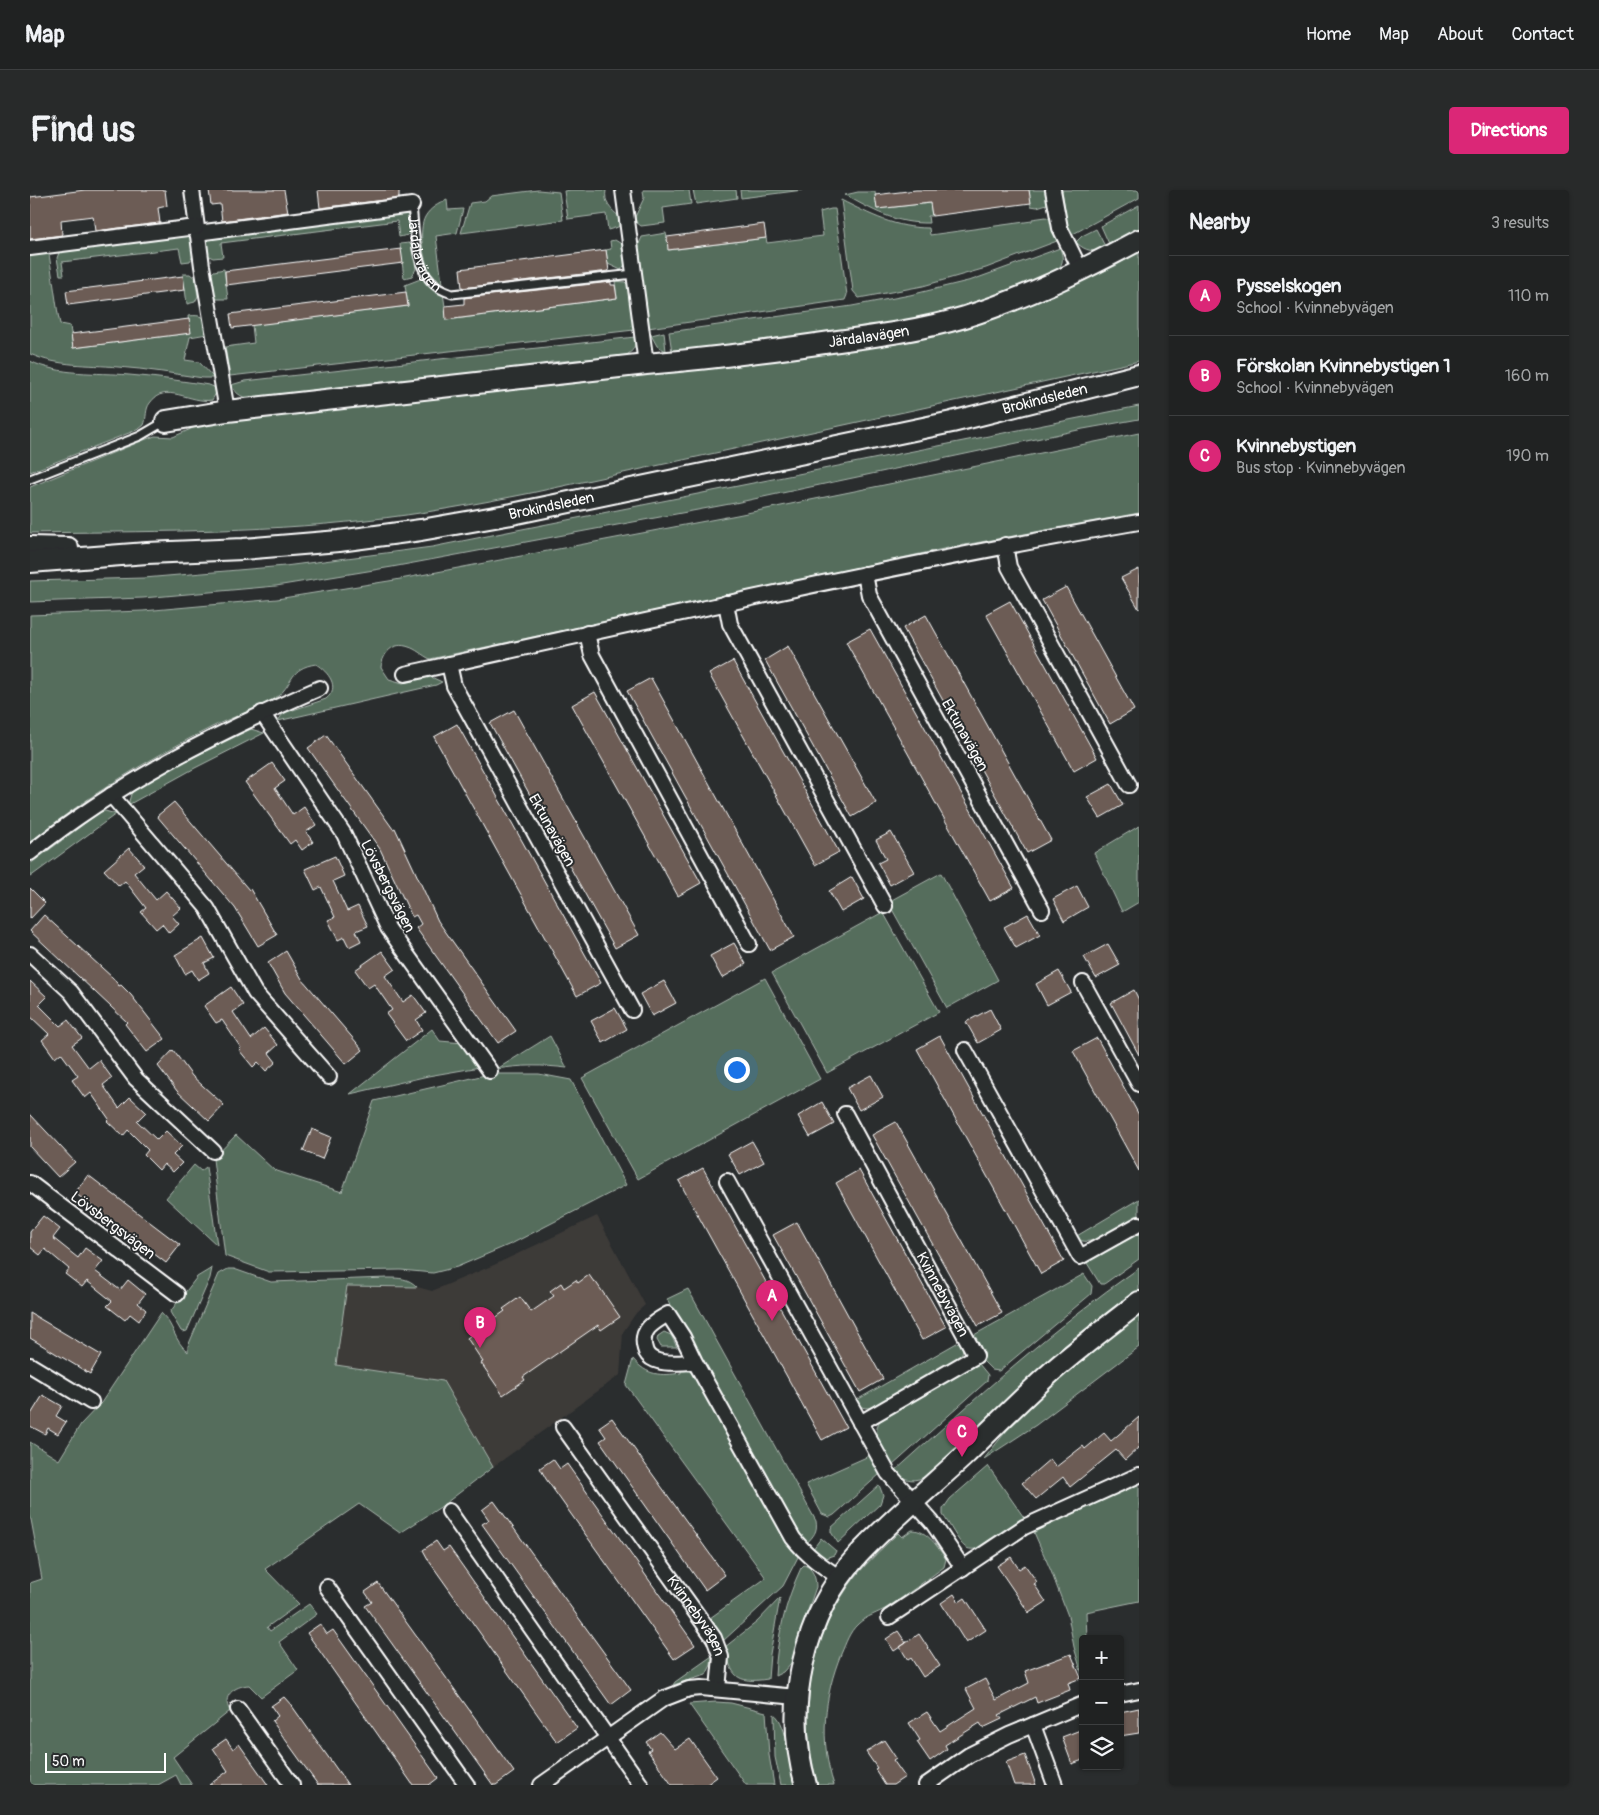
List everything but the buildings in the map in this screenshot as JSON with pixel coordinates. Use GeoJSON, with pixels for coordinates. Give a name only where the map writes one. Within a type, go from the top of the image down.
{"type":"FeatureCollection","features":[{"type":"Feature","properties":{"kind":"street"},"geometry":{"type":"LineString","coordinates":[[192,190],[206,291],[228,411]]}},
{"type":"Feature","properties":{"kind":"street"},"geometry":{"type":"LineString","coordinates":[[623,190],[646,364]]}},
{"type":"Feature","properties":{"kind":"street"},"geometry":{"type":"LineString","coordinates":[[1053,190],[1060,228],[1081,271]]}},
{"type":"Feature","properties":{"kind":"street","name":"Järdalavägen"},"geometry":{"type":"LineString","coordinates":[[30,248],[412,205]]}},
{"type":"Feature","properties":{"kind":"street","name":"Järdalavägen"},"geometry":{"type":"LineString","coordinates":[[166,420],[228,411],[717,357],[898,333],[972,314],[1008,302],[1081,271],[1139,240]]}},
{"type":"Feature","properties":{"kind":"street","name":"Brokindsleden"},"geometry":{"type":"LineString","coordinates":[[952,422],[1139,376]]}},
{"type":"Feature","properties":{"kind":"street","name":"Brokindsleden"},"geometry":{"type":"LineString","coordinates":[[30,562],[253,548],[421,530],[522,512],[952,422],[1139,389]]}},
{"type":"Feature","properties":{"kind":"street"},"geometry":{"type":"LineString","coordinates":[[405,674],[726,603],[1005,545],[1139,522]]}},
{"type":"Feature","properties":{"kind":"street"},"geometry":{"type":"LineString","coordinates":[[1005,545],[1009,567],[1129,785]]}},
{"type":"Feature","properties":{"kind":"street","name":"Brokindsleden"},"geometry":{"type":"LineString","coordinates":[[30,547],[147,554]]}},
{"type":"Feature","properties":{"kind":"street","name":"Ektunavägen"},"geometry":{"type":"LineString","coordinates":[[865,574],[869,595],[1042,910]]}},
{"type":"Feature","properties":{"kind":"street"},"geometry":{"type":"LineString","coordinates":[[726,603],[730,624],[885,906]]}},
{"type":"Feature","properties":{"kind":"street"},"geometry":{"type":"LineString","coordinates":[[587,633],[592,655],[749,944]]}},
{"type":"Feature","properties":{"kind":"street","name":"Ektunavägen"},"geometry":{"type":"LineString","coordinates":[[449,664],[454,686],[632,1010]]}},
{"type":"Feature","properties":{"kind":"street"},"geometry":{"type":"LineString","coordinates":[[30,853],[78,817],[146,772],[262,713],[320,688]]}},
{"type":"Feature","properties":{"kind":"street","name":"Lövsbergsvägen"},"geometry":{"type":"LineString","coordinates":[[262,713],[344,834],[388,928],[490,1071]]}},
{"type":"Feature","properties":{"kind":"street"},"geometry":{"type":"LineString","coordinates":[[111,795],[207,908],[255,993],[329,1077]]}},
{"type":"Feature","properties":{"kind":"street"},"geometry":{"type":"LineString","coordinates":[[30,954],[72,992],[136,1078],[213,1151]]}},
{"type":"Feature","properties":{"kind":"street"},"geometry":{"type":"LineString","coordinates":[[1083,983],[1139,1084]]}},
{"type":"Feature","properties":{"kind":"street"},"geometry":{"type":"LineString","coordinates":[[965,1050],[1080,1257],[1139,1224]]}},
{"type":"Feature","properties":{"kind":"street","name":"Kvinnebyvägen"},"geometry":{"type":"LineString","coordinates":[[845,1114],[976,1356],[860,1423]]}},
{"type":"Feature","properties":{"kind":"street"},"geometry":{"type":"LineString","coordinates":[[727,1180],[888,1473],[932,1522],[962,1568]]}},
{"type":"Feature","properties":{"kind":"street","name":"Lövsbergsvägen"},"geometry":{"type":"LineString","coordinates":[[30,1183],[177,1294]]}},
{"type":"Feature","properties":{"kind":"street"},"geometry":{"type":"LineString","coordinates":[[806,1785],[798,1752],[796,1724],[797,1697],[801,1671],[822,1608],[840,1578],[858,1556],[1056,1368],[1139,1302]]}},
{"type":"Feature","properties":{"kind":"street"},"geometry":{"type":"LineString","coordinates":[[695,1362],[793,1538],[817,1564],[840,1578]]}},
{"type":"Feature","properties":{"kind":"street"},"geometry":{"type":"LineString","coordinates":[[30,1366],[91,1402]]}},
{"type":"Feature","properties":{"kind":"street","name":"Kvinnebyvägen"},"geometry":{"type":"LineString","coordinates":[[563,1427],[714,1638],[721,1657],[718,1689]]}},
{"type":"Feature","properties":{"kind":"street"},"geometry":{"type":"LineString","coordinates":[[888,1617],[1024,1527],[1139,1475]]}},
{"type":"Feature","properties":{"kind":"street"},"geometry":{"type":"LineString","coordinates":[[449,1511],[641,1785]]}},
{"type":"Feature","properties":{"kind":"street"},"geometry":{"type":"LineString","coordinates":[[327,1588],[467,1785]]}},
{"type":"Feature","properties":{"kind":"street"},"geometry":{"type":"LineString","coordinates":[[541,1785],[663,1698],[676,1693],[695,1688],[797,1697]]}},
{"type":"Feature","properties":{"kind":"street"},"geometry":{"type":"LineString","coordinates":[[1124,1693],[1139,1690]]}},
{"type":"Feature","properties":{"kind":"street"},"geometry":{"type":"LineString","coordinates":[[926,1785],[969,1756],[1009,1735],[1079,1706]]}},
{"type":"Feature","properties":{"kind":"street"},"geometry":{"type":"LineString","coordinates":[[238,1709],[292,1785]]}},
{"type":"Feature","properties":{"kind":"street"},"geometry":{"type":"LineString","coordinates":[[1032,1725],[1055,1785]]}},
{"type":"Feature","properties":{"kind":"lane","name":"Järdalavägen"},"geometry":{"type":"LineString","coordinates":[[412,205],[423,272],[437,287],[452,294],[634,274]]}},
{"type":"Feature","properties":{"kind":"lane"},"geometry":{"type":"LineString","coordinates":[[30,479],[140,436],[166,420]]}},
{"type":"Feature","properties":{"kind":"shaded area"},"geometry":{"type":"Polygon","coordinates":[[[597,1216],[645,1305],[636,1313],[623,1332],[620,1375],[493,1467],[443,1381],[336,1365],[346,1286],[417,1287],[432,1291],[494,1265],[597,1216]]]}},
{"type":"Feature","properties":{"kind":"green space"},"geometry":{"type":"Polygon","coordinates":[[[538,190],[559,192],[563,220],[461,233],[470,203],[485,201],[491,196],[538,190]]]}},
{"type":"Feature","properties":{"kind":"green space"},"geometry":{"type":"Polygon","coordinates":[[[606,190],[607,202],[620,217],[621,223],[618,227],[608,230],[606,214],[568,219],[564,191],[606,190]]]}},
{"type":"Feature","properties":{"kind":"green space"},"geometry":{"type":"Polygon","coordinates":[[[643,190],[689,190],[691,204],[663,208],[665,223],[641,226],[636,222],[635,217],[644,198],[643,190]]]}},
{"type":"Feature","properties":{"kind":"green space"},"geometry":{"type":"Polygon","coordinates":[[[693,190],[736,190],[737,198],[696,204],[693,190]]]}},
{"type":"Feature","properties":{"kind":"green space"},"geometry":{"type":"Polygon","coordinates":[[[740,190],[803,190],[741,198],[740,190]]]}},
{"type":"Feature","properties":{"kind":"green space"},"geometry":{"type":"Polygon","coordinates":[[[1029,190],[1047,190],[1047,204],[1037,207],[1031,206],[1029,190]]]}},
{"type":"Feature","properties":{"kind":"green space"},"geometry":{"type":"Polygon","coordinates":[[[1062,190],[1139,190],[1139,198],[1073,234],[1067,225],[1062,190]]]}},
{"type":"Feature","properties":{"kind":"green space"},"geometry":{"type":"Polygon","coordinates":[[[858,192],[875,192],[877,209],[930,203],[932,216],[928,216],[929,223],[895,219],[845,195],[858,192]]]}},
{"type":"Feature","properties":{"kind":"green space"},"geometry":{"type":"Polygon","coordinates":[[[447,200],[448,210],[463,209],[457,233],[436,236],[442,283],[431,273],[427,266],[422,245],[422,229],[425,217],[429,211],[447,200]]]}},
{"type":"Feature","properties":{"kind":"green space"},"geometry":{"type":"Polygon","coordinates":[[[841,200],[894,223],[929,228],[930,235],[1032,221],[1032,219],[1046,217],[1051,219],[1057,241],[986,268],[923,286],[859,298],[853,291],[841,200]]]}},
{"type":"Feature","properties":{"kind":"green space"},"geometry":{"type":"Polygon","coordinates":[[[1139,205],[1139,230],[1110,246],[1101,226],[1139,205]]]}},
{"type":"Feature","properties":{"kind":"green space"},"geometry":{"type":"Polygon","coordinates":[[[835,209],[847,295],[845,300],[648,328],[638,246],[642,237],[666,233],[669,250],[766,238],[767,243],[823,236],[820,212],[835,209]]]}},
{"type":"Feature","properties":{"kind":"green space"},"geometry":{"type":"Polygon","coordinates":[[[405,212],[410,218],[411,231],[408,235],[399,237],[397,221],[221,243],[223,257],[213,258],[207,255],[205,242],[207,238],[405,212]]]}},
{"type":"Feature","properties":{"kind":"green space"},"geometry":{"type":"Polygon","coordinates":[[[1096,229],[1106,248],[1090,250],[1083,248],[1076,242],[1082,236],[1096,229]]]}},
{"type":"Feature","properties":{"kind":"green space"},"geometry":{"type":"Polygon","coordinates":[[[186,235],[192,240],[193,245],[194,254],[190,261],[182,262],[179,248],[62,262],[64,275],[60,275],[57,258],[60,250],[186,235]]]}},
{"type":"Feature","properties":{"kind":"green space"},"geometry":{"type":"Polygon","coordinates":[[[615,240],[623,245],[626,263],[621,270],[608,264],[606,250],[611,249],[610,241],[615,240]]]}},
{"type":"Feature","properties":{"kind":"green space"},"geometry":{"type":"Polygon","coordinates":[[[409,243],[413,247],[416,269],[412,276],[404,278],[400,244],[409,243]]]}},
{"type":"Feature","properties":{"kind":"green space"},"geometry":{"type":"Polygon","coordinates":[[[1060,248],[1062,259],[1058,270],[989,298],[936,315],[826,335],[672,352],[669,332],[852,306],[910,295],[972,280],[1060,248]]]}},
{"type":"Feature","properties":{"kind":"green space"},"geometry":{"type":"Polygon","coordinates":[[[30,251],[47,251],[49,254],[60,324],[70,326],[73,348],[190,333],[188,316],[198,316],[204,321],[207,334],[190,337],[185,360],[199,362],[214,378],[129,368],[63,363],[30,354],[30,251]]]}},
{"type":"Feature","properties":{"kind":"green space"},"geometry":{"type":"Polygon","coordinates":[[[1139,252],[1139,361],[531,493],[428,512],[366,520],[282,527],[198,531],[30,533],[30,487],[144,440],[155,436],[173,437],[204,423],[464,393],[719,367],[899,343],[953,330],[1017,310],[1115,266],[1139,252]]]}},
{"type":"Feature","properties":{"kind":"green space"},"geometry":{"type":"Polygon","coordinates":[[[224,269],[228,299],[217,299],[211,287],[211,274],[214,271],[224,269]]]}},
{"type":"Feature","properties":{"kind":"green space"},"geometry":{"type":"Polygon","coordinates":[[[183,274],[190,274],[195,278],[198,296],[195,302],[187,304],[183,274]]]}},
{"type":"Feature","properties":{"kind":"green space"},"geometry":{"type":"Polygon","coordinates":[[[423,278],[433,289],[443,293],[447,320],[617,298],[615,281],[625,282],[628,285],[634,330],[230,376],[225,347],[254,343],[252,325],[408,306],[405,285],[423,278]]]}},
{"type":"Feature","properties":{"kind":"green space"},"geometry":{"type":"Polygon","coordinates":[[[664,332],[666,351],[657,346],[651,335],[664,332]]]}},
{"type":"Feature","properties":{"kind":"green space"},"geometry":{"type":"Polygon","coordinates":[[[635,337],[634,348],[625,356],[551,362],[537,366],[255,398],[241,396],[231,385],[245,381],[635,337]]]}},
{"type":"Feature","properties":{"kind":"green space"},"geometry":{"type":"Polygon","coordinates":[[[30,361],[42,366],[66,371],[139,376],[209,385],[214,387],[216,393],[212,400],[196,399],[171,393],[163,394],[156,397],[148,405],[144,425],[139,429],[30,472],[30,361]]]}},
{"type":"Feature","properties":{"kind":"green space"},"geometry":{"type":"Polygon","coordinates":[[[1139,406],[1139,419],[1083,429],[735,503],[392,567],[276,586],[143,598],[30,602],[30,581],[144,578],[285,566],[432,547],[1139,406]]]}},
{"type":"Feature","properties":{"kind":"green space"},"geometry":{"type":"Polygon","coordinates":[[[1139,433],[1139,513],[948,548],[430,659],[412,648],[398,646],[390,649],[382,662],[381,667],[389,679],[403,683],[429,676],[442,682],[436,685],[278,721],[287,712],[326,699],[330,694],[333,685],[325,671],[316,664],[307,666],[296,672],[278,696],[164,752],[95,794],[30,842],[30,615],[143,611],[277,599],[395,580],[737,515],[1139,433]]]}},
{"type":"Feature","properties":{"kind":"green space"},"geometry":{"type":"Polygon","coordinates":[[[251,729],[264,733],[128,805],[131,794],[138,787],[185,761],[251,729]]]}},
{"type":"Feature","properties":{"kind":"green space"},"geometry":{"type":"Polygon","coordinates":[[[105,811],[116,814],[30,877],[30,864],[100,812],[105,811]]]}},
{"type":"Feature","properties":{"kind":"green space"},"geometry":{"type":"Polygon","coordinates":[[[1139,826],[1139,902],[1122,912],[1094,853],[1139,826]]]}},
{"type":"Feature","properties":{"kind":"green space"},"geometry":{"type":"Polygon","coordinates":[[[941,873],[998,980],[947,1008],[888,902],[941,873]]]}},
{"type":"Feature","properties":{"kind":"green space"},"geometry":{"type":"Polygon","coordinates":[[[883,912],[939,1012],[827,1073],[772,973],[883,912]]]}},
{"type":"Feature","properties":{"kind":"green space"},"geometry":{"type":"Polygon","coordinates":[[[765,978],[820,1079],[638,1179],[582,1078],[765,978]]]}},
{"type":"Feature","properties":{"kind":"green space"},"geometry":{"type":"Polygon","coordinates":[[[432,1029],[440,1041],[463,1043],[480,1067],[428,1076],[350,1094],[432,1029]]]}},
{"type":"Feature","properties":{"kind":"green space"},"geometry":{"type":"Polygon","coordinates":[[[550,1036],[567,1068],[532,1066],[497,1069],[550,1036]]]}},
{"type":"Feature","properties":{"kind":"green space"},"geometry":{"type":"Polygon","coordinates":[[[489,1074],[539,1074],[571,1080],[626,1185],[513,1243],[457,1267],[433,1273],[401,1270],[269,1272],[225,1256],[213,1159],[236,1135],[274,1170],[342,1192],[374,1101],[489,1074]]]}},
{"type":"Feature","properties":{"kind":"green space"},"geometry":{"type":"Polygon","coordinates":[[[194,1165],[201,1171],[206,1167],[217,1245],[166,1198],[194,1165]]]}},
{"type":"Feature","properties":{"kind":"green space"},"geometry":{"type":"Polygon","coordinates":[[[1139,1199],[1139,1216],[1116,1230],[1098,1239],[1089,1241],[1081,1241],[1075,1237],[1139,1199]]]}},
{"type":"Feature","properties":{"kind":"green space"},"geometry":{"type":"Polygon","coordinates":[[[1139,1231],[1139,1259],[1104,1284],[1100,1284],[1087,1263],[1093,1257],[1139,1231]]]}},
{"type":"Feature","properties":{"kind":"green space"},"geometry":{"type":"Polygon","coordinates":[[[212,1268],[210,1278],[187,1331],[183,1332],[170,1312],[197,1277],[212,1268]]]}},
{"type":"Feature","properties":{"kind":"green space"},"geometry":{"type":"Polygon","coordinates":[[[1139,1268],[1139,1290],[1057,1356],[928,1475],[911,1480],[899,1475],[895,1471],[1044,1340],[1139,1268]]]}},
{"type":"Feature","properties":{"kind":"green space"},"geometry":{"type":"Polygon","coordinates":[[[228,1269],[234,1269],[271,1282],[392,1278],[404,1279],[414,1284],[417,1287],[347,1286],[336,1365],[443,1381],[493,1467],[442,1506],[400,1533],[359,1504],[265,1569],[299,1604],[267,1627],[270,1631],[309,1604],[317,1614],[279,1642],[298,1670],[261,1697],[249,1685],[238,1687],[228,1696],[227,1701],[230,1711],[173,1757],[192,1785],[181,1785],[176,1775],[158,1785],[30,1785],[30,1583],[42,1579],[30,1514],[30,1442],[59,1460],[81,1424],[101,1403],[161,1313],[169,1323],[179,1343],[188,1352],[188,1346],[219,1274],[228,1269]]]}},
{"type":"Feature","properties":{"kind":"green space"},"geometry":{"type":"Polygon","coordinates":[[[1084,1274],[1092,1286],[1091,1294],[999,1371],[992,1370],[982,1360],[984,1354],[974,1335],[1084,1274]]]}},
{"type":"Feature","properties":{"kind":"green space"},"geometry":{"type":"Polygon","coordinates":[[[688,1289],[816,1521],[816,1531],[807,1543],[798,1532],[667,1299],[688,1289]]]}},
{"type":"Feature","properties":{"kind":"green space"},"geometry":{"type":"Polygon","coordinates":[[[1139,1314],[1139,1347],[1036,1425],[984,1459],[1011,1425],[1049,1389],[1139,1314]]]}},
{"type":"Feature","properties":{"kind":"green space"},"geometry":{"type":"Polygon","coordinates":[[[664,1332],[671,1335],[677,1347],[661,1347],[657,1340],[658,1336],[664,1332]]]}},
{"type":"Feature","properties":{"kind":"green space"},"geometry":{"type":"Polygon","coordinates":[[[962,1340],[962,1352],[956,1361],[873,1407],[863,1407],[855,1401],[962,1340]]]}},
{"type":"Feature","properties":{"kind":"green space"},"geometry":{"type":"Polygon","coordinates":[[[633,1359],[638,1365],[649,1372],[661,1374],[681,1373],[681,1368],[691,1372],[785,1539],[798,1557],[783,1586],[723,1641],[710,1618],[766,1578],[626,1385],[633,1359]]]}},
{"type":"Feature","properties":{"kind":"green space"},"geometry":{"type":"Polygon","coordinates":[[[979,1364],[988,1375],[987,1381],[892,1466],[877,1436],[878,1424],[882,1417],[979,1364]]]}},
{"type":"Feature","properties":{"kind":"green space"},"geometry":{"type":"Polygon","coordinates":[[[871,1455],[880,1474],[834,1515],[830,1517],[822,1514],[806,1484],[871,1455]]]}},
{"type":"Feature","properties":{"kind":"green space"},"geometry":{"type":"Polygon","coordinates":[[[988,1466],[1025,1519],[978,1549],[970,1549],[962,1545],[943,1515],[943,1509],[950,1499],[988,1466]]]}},
{"type":"Feature","properties":{"kind":"green space"},"geometry":{"type":"Polygon","coordinates":[[[1139,1484],[1139,1601],[1086,1612],[1087,1635],[1079,1635],[1079,1664],[1068,1616],[1033,1530],[1139,1484]]]}},
{"type":"Feature","properties":{"kind":"green space"},"geometry":{"type":"Polygon","coordinates":[[[879,1485],[883,1495],[880,1504],[838,1543],[831,1532],[831,1528],[879,1485]]]}},
{"type":"Feature","properties":{"kind":"green space"},"geometry":{"type":"Polygon","coordinates":[[[912,1530],[923,1533],[932,1540],[946,1559],[944,1567],[895,1602],[861,1621],[850,1634],[835,1670],[827,1702],[826,1752],[834,1785],[818,1785],[812,1759],[808,1708],[810,1682],[824,1633],[834,1609],[859,1572],[898,1533],[902,1537],[912,1530]]]}},
{"type":"Feature","properties":{"kind":"green space"},"geometry":{"type":"Polygon","coordinates":[[[821,1538],[836,1551],[834,1555],[825,1558],[813,1549],[821,1538]]]}},
{"type":"Feature","properties":{"kind":"green space"},"geometry":{"type":"Polygon","coordinates":[[[804,1565],[810,1568],[816,1587],[792,1662],[783,1672],[775,1676],[783,1620],[790,1594],[804,1565]]]}},
{"type":"Feature","properties":{"kind":"green space"},"geometry":{"type":"Polygon","coordinates":[[[780,1598],[770,1654],[768,1679],[742,1679],[733,1671],[725,1647],[757,1622],[780,1598]]]}},
{"type":"Feature","properties":{"kind":"green space"},"geometry":{"type":"Polygon","coordinates":[[[712,1656],[711,1665],[706,1675],[673,1685],[675,1682],[712,1656]]]}},
{"type":"Feature","properties":{"kind":"green space"},"geometry":{"type":"Polygon","coordinates":[[[731,1703],[766,1712],[769,1755],[774,1785],[746,1785],[689,1704],[731,1703]]]}},
{"type":"Feature","properties":{"kind":"green space"},"geometry":{"type":"Polygon","coordinates":[[[774,1714],[779,1719],[788,1746],[794,1785],[781,1785],[775,1757],[774,1714]]]}},
{"type":"Feature","properties":{"kind":"place","name":"Pysselskogen"},"geometry":{"type":"Point","coordinates":[772,1321]}},
{"type":"Feature","properties":{"kind":"place","name":"Förskolan Kvinnebystigen 1"},"geometry":{"type":"Point","coordinates":[480,1348]}},
{"type":"Feature","properties":{"kind":"place","name":"Kvinnebystigen"},"geometry":{"type":"Point","coordinates":[962,1457]}}]}
